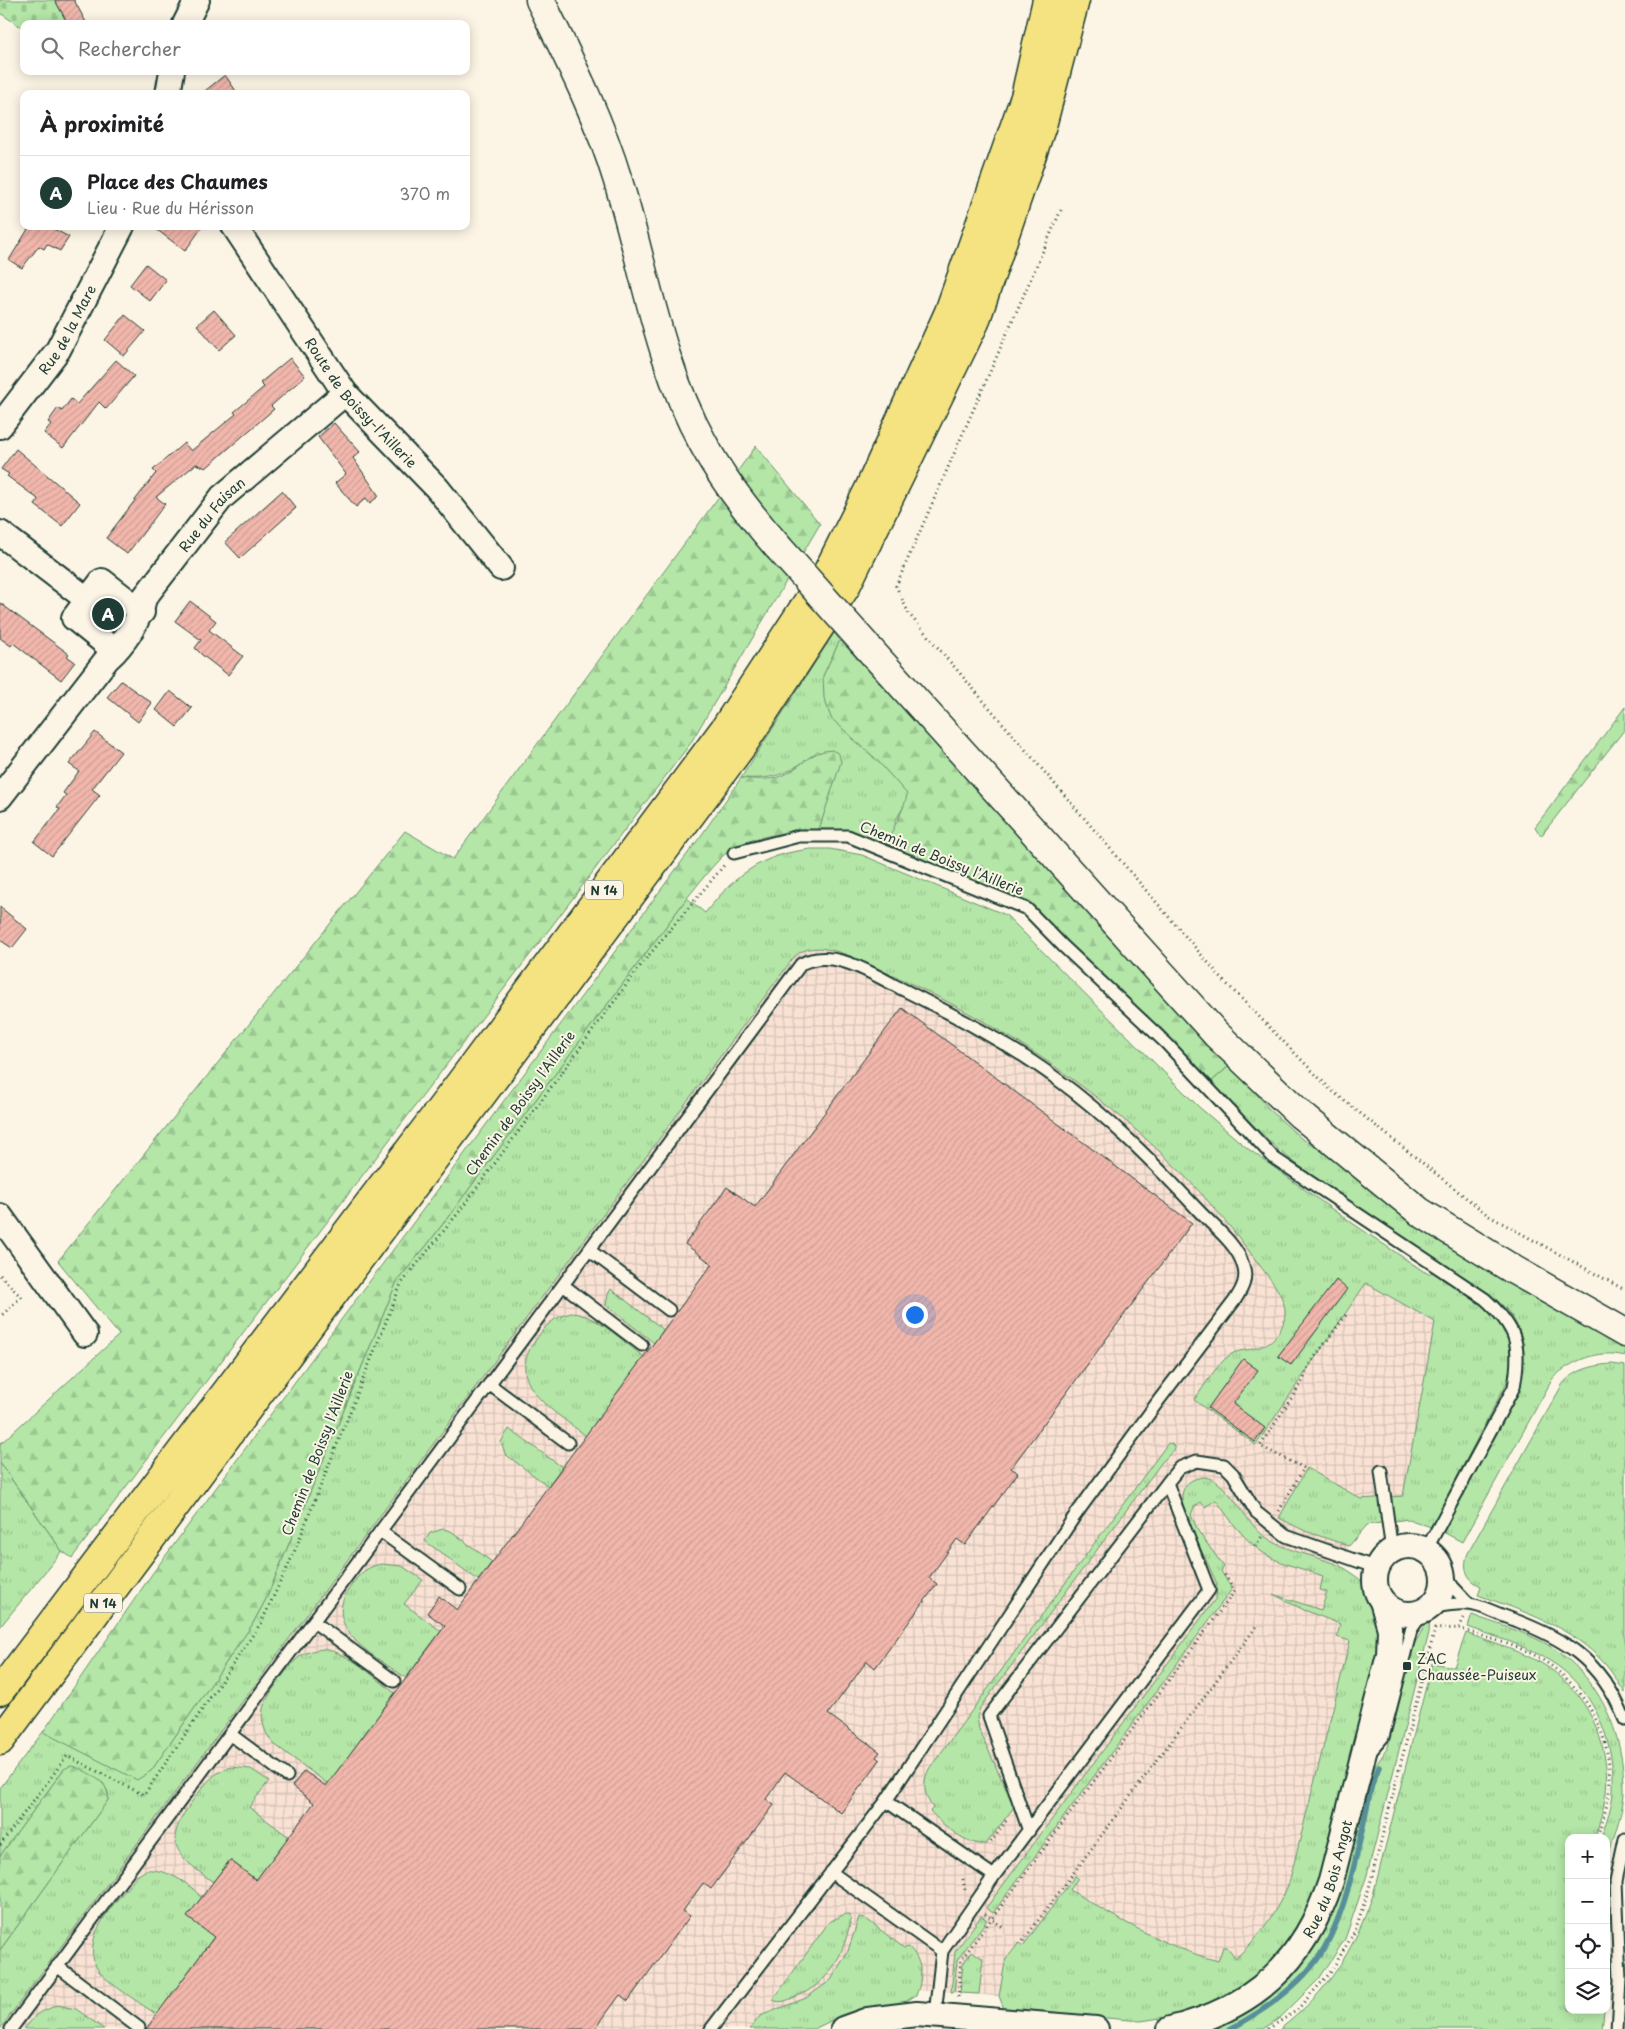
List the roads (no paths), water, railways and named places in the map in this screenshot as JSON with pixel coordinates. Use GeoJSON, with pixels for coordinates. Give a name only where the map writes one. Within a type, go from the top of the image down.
{"type":"FeatureCollection","features":[{"type":"Feature","properties":{"kind":"highway"},"geometry":{"type":"LineString","coordinates":[[949,312],[1024,52],[1035,0]]}},
{"type":"Feature","properties":{"kind":"highway","name":"N 14"},"geometry":{"type":"LineString","coordinates":[[0,1691],[460,1083],[725,728],[828,571],[869,489],[949,312],[1025,97],[1047,0]]}},
{"type":"Feature","properties":{"kind":"highway","name":"N 14"},"geometry":{"type":"LineString","coordinates":[[0,1741],[742,746],[845,588],[975,322],[1043,122],[1074,0]]}},
{"type":"Feature","properties":{"kind":"main road"},"geometry":{"type":"LineString","coordinates":[[540,1],[604,140],[618,181],[666,355],[702,442],[742,504],[871,651],[1216,1034],[1300,1115],[1420,1212],[1506,1265],[1625,1333]]}},
{"type":"Feature","properties":{"kind":"street"},"geometry":{"type":"LineString","coordinates":[[169,90],[171,75]]}},
{"type":"Feature","properties":{"kind":"street","name":"Rue de la Mare"},"geometry":{"type":"LineString","coordinates":[[0,426],[58,350],[120,230]]}},
{"type":"Feature","properties":{"kind":"street","name":"Route de Boissy-l'Aillerie"},"geometry":{"type":"LineString","coordinates":[[237,230],[345,393],[437,488],[501,568]]}},
{"type":"Feature","properties":{"kind":"street","name":"Rue du Faisan"},"geometry":{"type":"LineString","coordinates":[[0,796],[111,655],[142,612],[144,598],[222,497],[345,393]]}},
{"type":"Feature","properties":{"kind":"street"},"geometry":{"type":"LineString","coordinates":[[0,533],[88,600]]}},
{"type":"Feature","properties":{"kind":"street"},"geometry":{"type":"LineString","coordinates":[[111,655],[74,618],[102,581],[142,612]]}},
{"type":"Feature","properties":{"kind":"street"},"geometry":{"type":"LineString","coordinates":[[0,1216],[85,1334]]}},
{"type":"Feature","properties":{"kind":"street"},"geometry":{"type":"LineString","coordinates":[[1408,1546],[1433,1559],[1443,1578],[1442,1589],[1429,1616],[1401,1613],[1390,1609],[1382,1601],[1375,1585],[1384,1559],[1408,1546]]}},
{"type":"Feature","properties":{"kind":"street","name":"Rue du Bois Angot"},"geometry":{"type":"LineString","coordinates":[[1170,2029],[1212,2016],[1247,1998],[1274,1978],[1301,1946],[1318,1916],[1325,1898],[1389,1655],[1390,1629],[1382,1601]]}},
{"type":"Feature","properties":{"kind":"street","name":"Rue du Bois Angot"},"geometry":{"type":"LineString","coordinates":[[1389,1655],[1405,1627],[1429,1616]]}},
{"type":"Feature","properties":{"kind":"street"},"geometry":{"type":"LineString","coordinates":[[842,2029],[888,2016],[935,2015],[1096,2029]]}},
{"type":"Feature","properties":{"kind":"lane","name":"Chemin de Boissy l'Aillerie"},"geometry":{"type":"LineString","coordinates":[[734,853],[798,836],[848,836],[1027,909],[1063,946],[1166,1043],[1274,1158],[1485,1300],[1503,1316],[1513,1332],[1518,1359],[1514,1387],[1433,1559]]}},
{"type":"Feature","properties":{"kind":"lane"},"geometry":{"type":"LineString","coordinates":[[11,2029],[801,964],[810,960],[823,959],[850,964],[928,1002],[1007,1045],[1057,1079],[1098,1112],[1152,1161],[1228,1242],[1243,1263],[1245,1274],[1243,1287],[1235,1300],[1074,1516],[886,1801],[711,2029]]}},
{"type":"Feature","properties":{"kind":"lane"},"geometry":{"type":"LineString","coordinates":[[589,1250],[669,1310]]}},
{"type":"Feature","properties":{"kind":"lane"},"geometry":{"type":"LineString","coordinates":[[563,1285],[642,1345]]}},
{"type":"Feature","properties":{"kind":"lane"},"geometry":{"type":"LineString","coordinates":[[490,1384],[568,1443]]}},
{"type":"Feature","properties":{"kind":"lane"},"geometry":{"type":"LineString","coordinates":[[1029,1831],[989,1716],[1179,1468],[1197,1461],[1224,1465],[1233,1474],[1256,1512],[1286,1536],[1344,1557],[1384,1559],[1382,1471]]}},
{"type":"Feature","properties":{"kind":"lane"},"geometry":{"type":"LineString","coordinates":[[935,2015],[942,1951],[994,1876],[1209,1590],[1167,1483]]}},
{"type":"Feature","properties":{"kind":"lane"},"geometry":{"type":"LineString","coordinates":[[380,1531],[460,1589]]}},
{"type":"Feature","properties":{"kind":"lane"},"geometry":{"type":"LineString","coordinates":[[1433,1559],[1453,1587],[1469,1604],[1541,1629],[1569,1646],[1588,1661],[1611,1690],[1625,1720]]}},
{"type":"Feature","properties":{"kind":"lane"},"geometry":{"type":"LineString","coordinates":[[1361,1764],[1383,1737],[1411,1630],[1429,1616],[1469,1604]]}},
{"type":"Feature","properties":{"kind":"lane"},"geometry":{"type":"LineString","coordinates":[[314,1622],[394,1681]]}},
{"type":"Feature","properties":{"kind":"lane"},"geometry":{"type":"LineString","coordinates":[[230,1734],[287,1776]]}},
{"type":"Feature","properties":{"kind":"lane"},"geometry":{"type":"LineString","coordinates":[[886,1801],[994,1876]]}},
{"type":"Feature","properties":{"kind":"lane"},"geometry":{"type":"LineString","coordinates":[[1617,2029],[1620,1980],[1616,1881],[1625,1839]]}},
{"type":"Feature","properties":{"kind":"lane"},"geometry":{"type":"LineString","coordinates":[[831,1872],[942,1951]]}},
{"type":"Feature","properties":{"kind":"lane"},"geometry":{"type":"LineString","coordinates":[[57,1966],[139,2028]]}},
{"type":"Feature","properties":{"kind":"waterway"},"geometry":{"type":"LineString","coordinates":[[1230,2029],[1265,2008],[1288,1991],[1316,1961],[1327,1943],[1345,1900],[1372,1784],[1379,1767]]}},
{"type":"Feature","properties":{"kind":"place","name":"Place des Chaumes"},"geometry":{"type":"Point","coordinates":[108,614]}},
{"type":"Feature","properties":{"kind":"place","name":"ZAC Chaussée-Puiseux"},"geometry":{"type":"Point","coordinates":[1407,1666]}}]}
